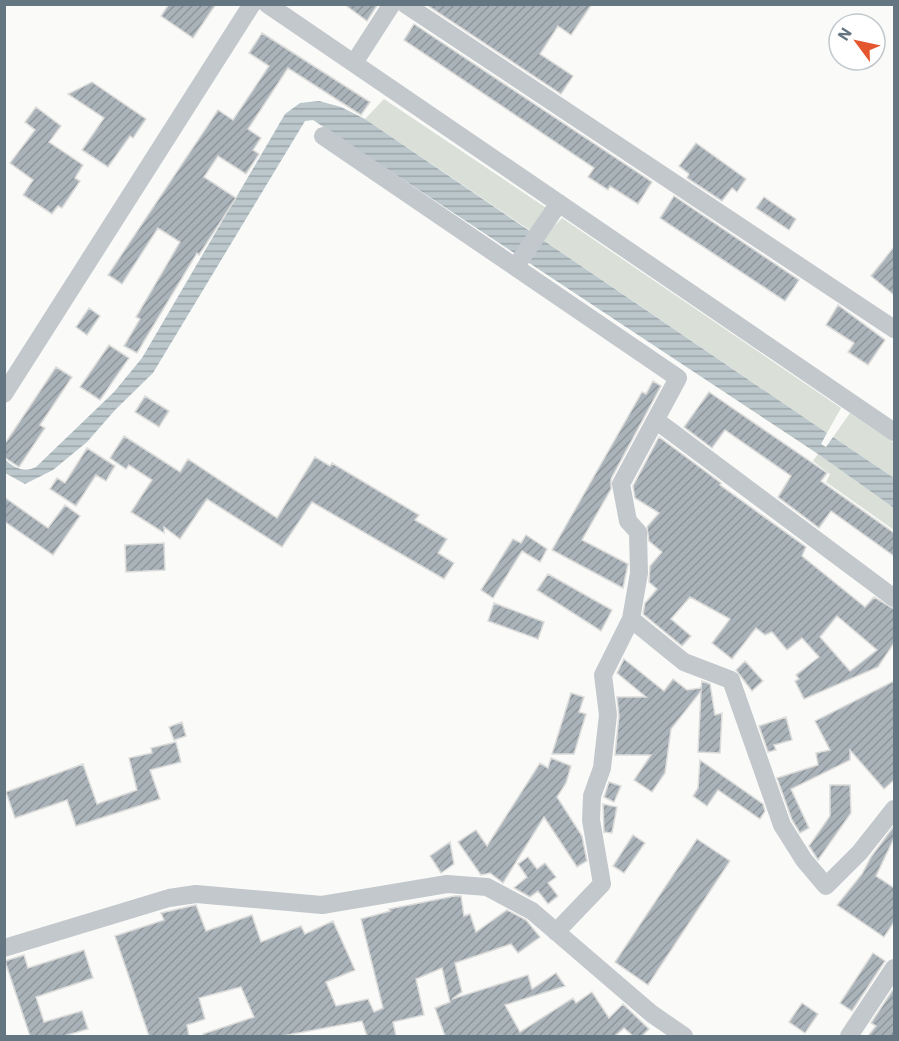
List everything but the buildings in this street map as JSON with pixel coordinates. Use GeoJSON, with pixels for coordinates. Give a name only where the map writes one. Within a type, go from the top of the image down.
{"type":"FeatureCollection","features":[{"type":"Feature","properties":{"kind":"street"},"geometry":{"type":"LineString","coordinates":[[4,394],[252,4]]}},
{"type":"Feature","properties":{"kind":"street"},"geometry":{"type":"LineString","coordinates":[[267,4],[894,432]]}},
{"type":"Feature","properties":{"kind":"street"},"geometry":{"type":"LineString","coordinates":[[354,63],[392,4]]}},
{"type":"Feature","properties":{"kind":"street"},"geometry":{"type":"LineString","coordinates":[[405,4],[894,329]]}},
{"type":"Feature","properties":{"kind":"street"},"geometry":{"type":"LineString","coordinates":[[323,136],[678,378],[657,421],[621,484],[628,521],[638,532],[639,573],[631,618],[603,675],[608,715],[602,768],[592,796],[591,820],[602,884],[556,933]]}},
{"type":"Feature","properties":{"kind":"street"},"geometry":{"type":"LineString","coordinates":[[516,266],[559,203]]}},
{"type":"Feature","properties":{"kind":"street"},"geometry":{"type":"LineString","coordinates":[[657,421],[894,598]]}},
{"type":"Feature","properties":{"kind":"street"},"geometry":{"type":"LineString","coordinates":[[631,618],[684,662],[731,680],[782,825],[804,860],[826,886],[860,852],[894,809]]}},
{"type":"Feature","properties":{"kind":"street"},"geometry":{"type":"LineString","coordinates":[[4,948],[169,898],[196,894],[322,905],[447,884],[487,887],[532,911],[652,1014],[684,1036]]}},
{"type":"Feature","properties":{"kind":"street"},"geometry":{"type":"LineString","coordinates":[[849,1036],[894,968]]}},
{"type":"Feature","properties":{"kind":"shaded area"},"geometry":{"type":"Polygon","coordinates":[[[384,99],[548,209],[534,233],[365,119],[384,99]]]}},
{"type":"Feature","properties":{"kind":"shaded area"},"geometry":{"type":"Polygon","coordinates":[[[319,101],[341,107],[365,119],[827,433],[821,444],[826,447],[833,437],[894,478],[894,508],[818,454],[313,120],[305,121],[153,373],[116,409],[87,442],[53,470],[25,484],[5,473],[5,460],[20,469],[28,470],[36,467],[114,392],[142,358],[285,114],[300,103],[319,101]]]}},
{"type":"Feature","properties":{"kind":"shaded area"},"geometry":{"type":"Polygon","coordinates":[[[562,218],[841,408],[827,433],[542,239],[562,218]]]}},
{"type":"Feature","properties":{"kind":"shaded area"},"geometry":{"type":"Polygon","coordinates":[[[850,413],[894,443],[894,478],[833,437],[850,413]]]}},
{"type":"Feature","properties":{"kind":"shaded area"},"geometry":{"type":"Polygon","coordinates":[[[818,454],[894,508],[894,530],[826,482],[830,474],[813,461],[818,454]]]}}]}
